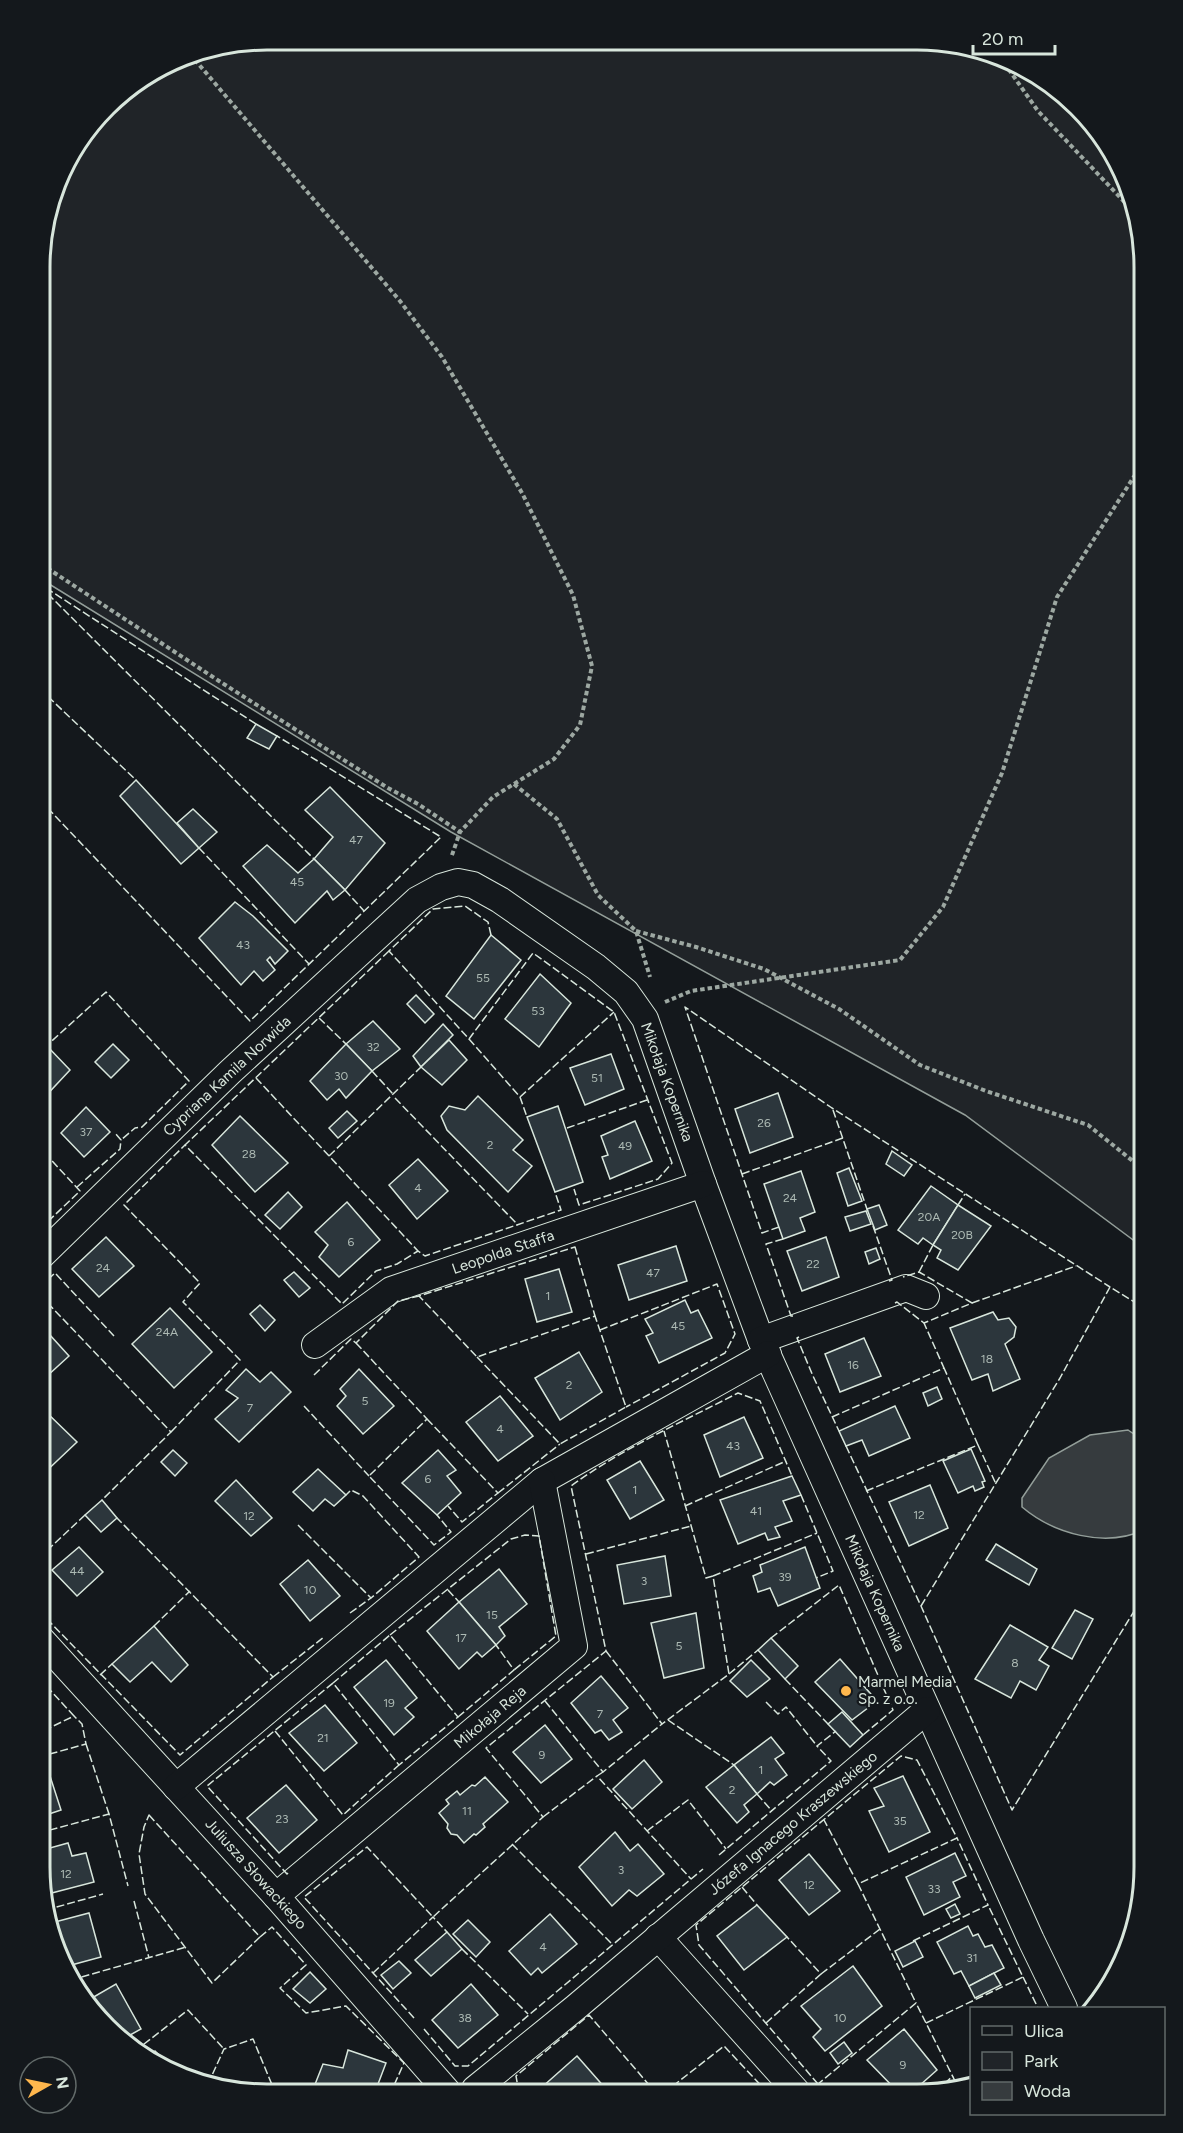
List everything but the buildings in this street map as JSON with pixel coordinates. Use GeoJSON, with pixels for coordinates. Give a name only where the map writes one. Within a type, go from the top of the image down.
{"type":"FeatureCollection","features":[{"type":"Feature","properties":{"kind":"street","name":"Mikołaja Kopernika"},"geometry":{"type":"LineString","coordinates":[[417,900],[441,887],[458,882],[473,885],[500,900],[611,980],[626,992],[645,1019],[703,1184],[765,1347],[1031,1940],[1064,2007]]}},
{"type":"Feature","properties":{"kind":"street","name":"Cypriana Kamila Norwida"},"geometry":{"type":"LineString","coordinates":[[50,1247],[230,1072],[417,900]]}},
{"type":"Feature","properties":{"kind":"street","name":"Leopolda Staffa"},"geometry":{"type":"LineString","coordinates":[[315,1345],[391,1290],[703,1184]]}},
{"type":"Feature","properties":{"kind":"street"},"geometry":{"type":"LineString","coordinates":[[176,1787],[542,1481],[765,1347],[906,1288],[926,1296]]}},
{"type":"Feature","properties":{"kind":"street","name":"Mikołaja Reja"},"geometry":{"type":"LineString","coordinates":[[276,1896],[574,1646],[542,1481]]}},
{"type":"Feature","properties":{"kind":"street","name":"Juliusza Słowackiego"},"geometry":{"type":"LineString","coordinates":[[50,1649],[276,1896],[439,2084]]}},
{"type":"Feature","properties":{"kind":"street","name":"Józefa Ignacego Kraszewskiego"},"geometry":{"type":"LineString","coordinates":[[485,2084],[927,1710]]}},
{"type":"Feature","properties":{"kind":"street"},"geometry":{"type":"LineString","coordinates":[[658,1937],[791,2084]]}},
{"type":"Feature","properties":{"kind":"path"},"geometry":{"type":"LineString","coordinates":[[196,61],[393,292],[442,357],[522,493],[573,595],[592,666],[580,725],[554,759],[493,797],[460,832],[441,887]]}},
{"type":"Feature","properties":{"kind":"path"},"geometry":{"type":"LineString","coordinates":[[1009,70],[1038,111],[1123,200]]}},
{"type":"Feature","properties":{"kind":"path"},"geometry":{"type":"LineString","coordinates":[[645,1019],[659,1005],[691,991],[900,960],[944,907],[1002,773],[1057,597],[1134,477]]}},
{"type":"Feature","properties":{"kind":"path"},"geometry":{"type":"LineString","coordinates":[[50,571],[219,681],[460,832]]}},
{"type":"Feature","properties":{"kind":"path"},"geometry":{"type":"LineString","coordinates":[[514,784],[557,819],[598,895],[636,931],[764,969],[838,1009],[920,1065],[986,1091],[1088,1125],[1134,1162]]}},
{"type":"Feature","properties":{"kind":"path"},"geometry":{"type":"LineString","coordinates":[[636,931],[652,984]]}},
{"type":"Feature","properties":{"kind":"green space"},"geometry":{"type":"Polygon","coordinates":[[[252,50],[931,50],[973,57],[1000,66],[1037,86],[1060,103],[1089,134],[1117,183],[1132,238],[1134,266],[1134,1241],[965,1115],[451,832],[50,585],[51,238],[66,183],[86,146],[103,123],[134,94],[170,72],[210,57],[252,50]]]}},
{"type":"Feature","properties":{"kind":"water"},"geometry":{"type":"Polygon","coordinates":[[[1128,1430],[1134,1434],[1134,1533],[1113,1538],[1080,1535],[1049,1525],[1022,1507],[1022,1498],[1049,1458],[1090,1435],[1128,1430]]]}},
{"type":"Feature","properties":{"kind":"fence"},"geometry":{"type":"LineString","coordinates":[[50,591],[256,724]]}},
{"type":"Feature","properties":{"kind":"fence"},"geometry":{"type":"LineString","coordinates":[[50,596],[314,859]]}},
{"type":"Feature","properties":{"kind":"fence"},"geometry":{"type":"LineString","coordinates":[[50,698],[136,780]]}},
{"type":"Feature","properties":{"kind":"fence"},"geometry":{"type":"LineString","coordinates":[[50,811],[250,1021],[441,837],[277,736]]}},
{"type":"Feature","properties":{"kind":"fence"},"geometry":{"type":"LineString","coordinates":[[199,848],[309,964]]}},
{"type":"Feature","properties":{"kind":"fence"},"geometry":{"type":"LineString","coordinates":[[345,890],[364,911]]}},
{"type":"Feature","properties":{"kind":"fence"},"geometry":{"type":"LineString","coordinates":[[491,935],[488,922],[465,906],[433,909],[389,951],[469,1039],[533,953],[614,1012],[672,1163],[658,1179],[579,1205],[574,1189]]}},
{"type":"Feature","properties":{"kind":"fence"},"geometry":{"type":"LineString","coordinates":[[389,951],[185,1145],[342,1304],[376,1271],[397,1264],[418,1251],[425,1256],[561,1210],[555,1192]]}},
{"type":"Feature","properties":{"kind":"fence"},"geometry":{"type":"LineString","coordinates":[[50,1043],[106,992],[189,1081],[142,1127],[135,1128],[121,1140]]}},
{"type":"Feature","properties":{"kind":"fence"},"geometry":{"type":"LineString","coordinates":[[779,1227],[762,1233],[685,1007],[832,1108],[1110,1287]]}},
{"type":"Feature","properties":{"kind":"fence"},"geometry":{"type":"LineString","coordinates":[[520,1097],[614,1012]]}},
{"type":"Feature","properties":{"kind":"fence"},"geometry":{"type":"LineString","coordinates":[[319,1018],[346,1044]]}},
{"type":"Feature","properties":{"kind":"fence"},"geometry":{"type":"LineString","coordinates":[[469,1039],[520,1097],[527,1117]]}},
{"type":"Feature","properties":{"kind":"fence"},"geometry":{"type":"LineString","coordinates":[[329,1156],[421,1067]]}},
{"type":"Feature","properties":{"kind":"fence"},"geometry":{"type":"LineString","coordinates":[[372,1071],[393,1094]]}},
{"type":"Feature","properties":{"kind":"fence"},"geometry":{"type":"LineString","coordinates":[[256,1078],[418,1251]]}},
{"type":"Feature","properties":{"kind":"fence"},"geometry":{"type":"LineString","coordinates":[[395,1098],[518,1225]]}},
{"type":"Feature","properties":{"kind":"fence"},"geometry":{"type":"LineString","coordinates":[[567,1128],[647,1100]]}},
{"type":"Feature","properties":{"kind":"fence"},"geometry":{"type":"LineString","coordinates":[[833,1110],[868,1212]]}},
{"type":"Feature","properties":{"kind":"fence"},"geometry":{"type":"LineString","coordinates":[[77,1187],[120,1149],[121,1140],[115,1133]]}},
{"type":"Feature","properties":{"kind":"fence"},"geometry":{"type":"LineString","coordinates":[[742,1174],[843,1138]]}},
{"type":"Feature","properties":{"kind":"fence"},"geometry":{"type":"LineString","coordinates":[[171,1432],[240,1360],[183,1302],[200,1283],[124,1205],[185,1145]]}},
{"type":"Feature","properties":{"kind":"fence"},"geometry":{"type":"LineString","coordinates":[[50,1159],[80,1191],[50,1220]]}},
{"type":"Feature","properties":{"kind":"fence"},"geometry":{"type":"LineString","coordinates":[[958,1205],[965,1194]]}},
{"type":"Feature","properties":{"kind":"fence"},"geometry":{"type":"LineString","coordinates":[[873,1226],[892,1280],[889,1281]]}},
{"type":"Feature","properties":{"kind":"fence"},"geometry":{"type":"LineString","coordinates":[[783,1239],[766,1244],[791,1316],[793,1316]]}},
{"type":"Feature","properties":{"kind":"fence"},"geometry":{"type":"LineString","coordinates":[[919,1272],[933,1245]]}},
{"type":"Feature","properties":{"kind":"fence"},"geometry":{"type":"LineString","coordinates":[[575,1247],[595,1316],[477,1357],[419,1296],[575,1247]]}},
{"type":"Feature","properties":{"kind":"fence"},"geometry":{"type":"LineString","coordinates":[[972,1303],[1076,1266]]}},
{"type":"Feature","properties":{"kind":"fence"},"geometry":{"type":"LineString","coordinates":[[895,1303],[897,1302],[924,1323],[972,1303],[919,1272],[903,1277]]}},
{"type":"Feature","properties":{"kind":"fence"},"geometry":{"type":"LineString","coordinates":[[50,1278],[55,1273],[114,1336]]}},
{"type":"Feature","properties":{"kind":"fence"},"geometry":{"type":"LineString","coordinates":[[600,1330],[717,1284],[735,1334],[725,1353],[626,1407]]}},
{"type":"Feature","properties":{"kind":"fence"},"geometry":{"type":"LineString","coordinates":[[921,1606],[1060,1378],[1110,1287],[1134,1302]]}},
{"type":"Feature","properties":{"kind":"fence"},"geometry":{"type":"LineString","coordinates":[[314,1375],[351,1339],[356,1343],[398,1301],[419,1296]]}},
{"type":"Feature","properties":{"kind":"fence"},"geometry":{"type":"LineString","coordinates":[[50,1305],[171,1432],[102,1500]]}},
{"type":"Feature","properties":{"kind":"fence"},"geometry":{"type":"LineString","coordinates":[[477,1357],[560,1444],[626,1407],[595,1316]]}},
{"type":"Feature","properties":{"kind":"fence"},"geometry":{"type":"LineString","coordinates":[[832,1417],[944,1368],[924,1323]]}},
{"type":"Feature","properties":{"kind":"fence"},"geometry":{"type":"LineString","coordinates":[[799,1337],[797,1338],[813,1376],[839,1431]]}},
{"type":"Feature","properties":{"kind":"fence"},"geometry":{"type":"LineString","coordinates":[[356,1343],[427,1419],[369,1476],[434,1545],[451,1532],[437,1515]]}},
{"type":"Feature","properties":{"kind":"fence"},"geometry":{"type":"LineString","coordinates":[[866,1491],[978,1445],[944,1368]]}},
{"type":"Feature","properties":{"kind":"fence"},"geometry":{"type":"LineString","coordinates":[[414,2018],[304,1897],[367,1847],[433,1917],[543,1817],[486,1748],[606,1651],[571,1486],[632,1448],[738,1393],[760,1401],[792,1476]]}},
{"type":"Feature","properties":{"kind":"fence"},"geometry":{"type":"LineString","coordinates":[[304,1406],[369,1476]]}},
{"type":"Feature","properties":{"kind":"fence"},"geometry":{"type":"LineString","coordinates":[[427,1419],[498,1493],[462,1522],[448,1506]]}},
{"type":"Feature","properties":{"kind":"fence"},"geometry":{"type":"LineString","coordinates":[[606,1651],[662,1724],[729,1674],[713,1576],[706,1578],[664,1431]]}},
{"type":"Feature","properties":{"kind":"fence"},"geometry":{"type":"LineString","coordinates":[[498,1493],[560,1444]]}},
{"type":"Feature","properties":{"kind":"fence"},"geometry":{"type":"LineString","coordinates":[[978,1445],[996,1484]]}},
{"type":"Feature","properties":{"kind":"fence"},"geometry":{"type":"LineString","coordinates":[[846,1446],[921,1606],[1012,1810],[1134,1611]]}},
{"type":"Feature","properties":{"kind":"fence"},"geometry":{"type":"LineString","coordinates":[[685,1506],[786,1461]]}},
{"type":"Feature","properties":{"kind":"fence"},"geometry":{"type":"LineString","coordinates":[[298,1525],[371,1598],[419,1557],[363,1496],[351,1490],[346,1495]]}},
{"type":"Feature","properties":{"kind":"fence"},"geometry":{"type":"LineString","coordinates":[[801,1495],[833,1571],[816,1578]]}},
{"type":"Feature","properties":{"kind":"fence"},"geometry":{"type":"LineString","coordinates":[[50,1548],[85,1515]]}},
{"type":"Feature","properties":{"kind":"fence"},"geometry":{"type":"LineString","coordinates":[[50,1622],[180,1755],[273,1677],[117,1518]]}},
{"type":"Feature","properties":{"kind":"fence"},"geometry":{"type":"LineString","coordinates":[[586,1554],[691,1526]]}},
{"type":"Feature","properties":{"kind":"fence"},"geometry":{"type":"LineString","coordinates":[[713,1576],[817,1533]]}},
{"type":"Feature","properties":{"kind":"fence"},"geometry":{"type":"LineString","coordinates":[[390,1635],[511,1539],[525,1535],[539,1536],[556,1636],[514,1670]]}},
{"type":"Feature","properties":{"kind":"fence"},"geometry":{"type":"LineString","coordinates":[[771,1638],[839,1585],[893,1710],[863,1735]]}},
{"type":"Feature","properties":{"kind":"fence"},"geometry":{"type":"LineString","coordinates":[[448,1590],[459,1602]]}},
{"type":"Feature","properties":{"kind":"fence"},"geometry":{"type":"LineString","coordinates":[[154,1626],[190,1591]]}},
{"type":"Feature","properties":{"kind":"fence"},"geometry":{"type":"LineString","coordinates":[[350,1613],[371,1598]]}},
{"type":"Feature","properties":{"kind":"fence"},"geometry":{"type":"LineString","coordinates":[[288,1873],[207,1786],[333,1683],[399,1765],[458,1717],[390,1635],[333,1683]]}},
{"type":"Feature","properties":{"kind":"fence"},"geometry":{"type":"LineString","coordinates":[[273,1677],[324,1637]]}},
{"type":"Feature","properties":{"kind":"fence"},"geometry":{"type":"LineString","coordinates":[[458,1717],[514,1670],[496,1645]]}},
{"type":"Feature","properties":{"kind":"fence"},"geometry":{"type":"LineString","coordinates":[[729,1674],[758,1650]]}},
{"type":"Feature","properties":{"kind":"fence"},"geometry":{"type":"LineString","coordinates":[[100,1675],[112,1664]]}},
{"type":"Feature","properties":{"kind":"fence"},"geometry":{"type":"LineString","coordinates":[[785,1679],[828,1724]]}},
{"type":"Feature","properties":{"kind":"fence"},"geometry":{"type":"LineString","coordinates":[[50,1690],[74,1716],[50,1728]]}},
{"type":"Feature","properties":{"kind":"fence"},"geometry":{"type":"LineString","coordinates":[[545,1701],[603,1772],[662,1724]]}},
{"type":"Feature","properties":{"kind":"fence"},"geometry":{"type":"LineString","coordinates":[[766,1702],[778,1714],[786,1707],[817,1746]]}},
{"type":"Feature","properties":{"kind":"fence"},"geometry":{"type":"LineString","coordinates":[[50,1754],[86,1744],[82,1724],[74,1716]]}},
{"type":"Feature","properties":{"kind":"fence"},"geometry":{"type":"LineString","coordinates":[[668,1720],[734,1765]]}},
{"type":"Feature","properties":{"kind":"fence"},"geometry":{"type":"LineString","coordinates":[[275,1731],[343,1815],[399,1765]]}},
{"type":"Feature","properties":{"kind":"fence"},"geometry":{"type":"LineString","coordinates":[[719,1855],[831,1761],[817,1746],[836,1731]]}},
{"type":"Feature","properties":{"kind":"fence"},"geometry":{"type":"LineString","coordinates":[[86,1744],[109,1814]]}},
{"type":"Feature","properties":{"kind":"fence"},"geometry":{"type":"LineString","coordinates":[[818,2084],[699,1945],[696,1925],[901,1756],[917,1760],[957,1838],[858,1884],[824,1820]]}},
{"type":"Feature","properties":{"kind":"fence"},"geometry":{"type":"LineString","coordinates":[[603,1772],[597,1776],[691,1879]]}},
{"type":"Feature","properties":{"kind":"fence"},"geometry":{"type":"LineString","coordinates":[[543,1817],[597,1776]]}},
{"type":"Feature","properties":{"kind":"fence"},"geometry":{"type":"LineString","coordinates":[[757,1794],[772,1811]]}},
{"type":"Feature","properties":{"kind":"fence"},"geometry":{"type":"LineString","coordinates":[[647,1831],[688,1800],[726,1849]]}},
{"type":"Feature","properties":{"kind":"fence"},"geometry":{"type":"LineString","coordinates":[[50,1830],[109,1814],[128,1886]]}},
{"type":"Feature","properties":{"kind":"fence"},"geometry":{"type":"LineString","coordinates":[[149,1815],[260,1937],[212,1983],[145,1894],[139,1854],[144,1827],[149,1815]]}},
{"type":"Feature","properties":{"kind":"fence"},"geometry":{"type":"LineString","coordinates":[[913,1941],[988,1905],[957,1838]]}},
{"type":"Feature","properties":{"kind":"fence"},"geometry":{"type":"LineString","coordinates":[[512,1844],[613,1945]]}},
{"type":"Feature","properties":{"kind":"fence"},"geometry":{"type":"LineString","coordinates":[[424,2029],[455,2066],[468,2066],[703,1869]]}},
{"type":"Feature","properties":{"kind":"fence"},"geometry":{"type":"LineString","coordinates":[[858,1884],[916,2003]]}},
{"type":"Feature","properties":{"kind":"fence"},"geometry":{"type":"LineString","coordinates":[[742,1887],[757,1905]]}},
{"type":"Feature","properties":{"kind":"fence"},"geometry":{"type":"LineString","coordinates":[[54,1908],[103,1894]]}},
{"type":"Feature","properties":{"kind":"fence"},"geometry":{"type":"LineString","coordinates":[[134,1901],[149,1958]]}},
{"type":"Feature","properties":{"kind":"fence"},"geometry":{"type":"LineString","coordinates":[[926,2023],[1023,1977],[988,1905]]}},
{"type":"Feature","properties":{"kind":"fence"},"geometry":{"type":"LineString","coordinates":[[373,1973],[433,1917],[447,1932]]}},
{"type":"Feature","properties":{"kind":"fence"},"geometry":{"type":"LineString","coordinates":[[260,1937],[272,1927],[306,1965],[280,1988],[306,2013],[346,2006],[404,2063],[395,2084]]}},
{"type":"Feature","properties":{"kind":"fence"},"geometry":{"type":"LineString","coordinates":[[821,1974],[880,1929]]}},
{"type":"Feature","properties":{"kind":"fence"},"geometry":{"type":"LineString","coordinates":[[766,2023],[821,1974],[787,1937]]}},
{"type":"Feature","properties":{"kind":"fence"},"geometry":{"type":"LineString","coordinates":[[80,1977],[186,1947]]}},
{"type":"Feature","properties":{"kind":"fence"},"geometry":{"type":"LineString","coordinates":[[462,1949],[528,2014]]}},
{"type":"Feature","properties":{"kind":"fence"},"geometry":{"type":"LineString","coordinates":[[1023,1977],[1038,2007]]}},
{"type":"Feature","properties":{"kind":"fence"},"geometry":{"type":"LineString","coordinates":[[818,2084],[916,2003],[954,2080]]}},
{"type":"Feature","properties":{"kind":"fence"},"geometry":{"type":"LineString","coordinates":[[143,2045],[188,2010],[224,2049]]}},
{"type":"Feature","properties":{"kind":"fence"},"geometry":{"type":"LineString","coordinates":[[517,2084],[516,2076],[589,2015],[648,2084]]}},
{"type":"Feature","properties":{"kind":"fence"},"geometry":{"type":"LineString","coordinates":[[212,2076],[224,2049],[253,2039],[272,2084]]}},
{"type":"Feature","properties":{"kind":"fence"},"geometry":{"type":"LineString","coordinates":[[675,2084],[724,2046],[760,2084]]}},
{"type":"Feature","properties":{"kind":"fence"},"geometry":{"type":"LineString","coordinates":[[947,2082],[953,2076]]}},
{"type":"Feature","properties":{"kind":"place","name":"Marmel Media Sp. z o.o."},"geometry":{"type":"Point","coordinates":[846,1691]}}]}
